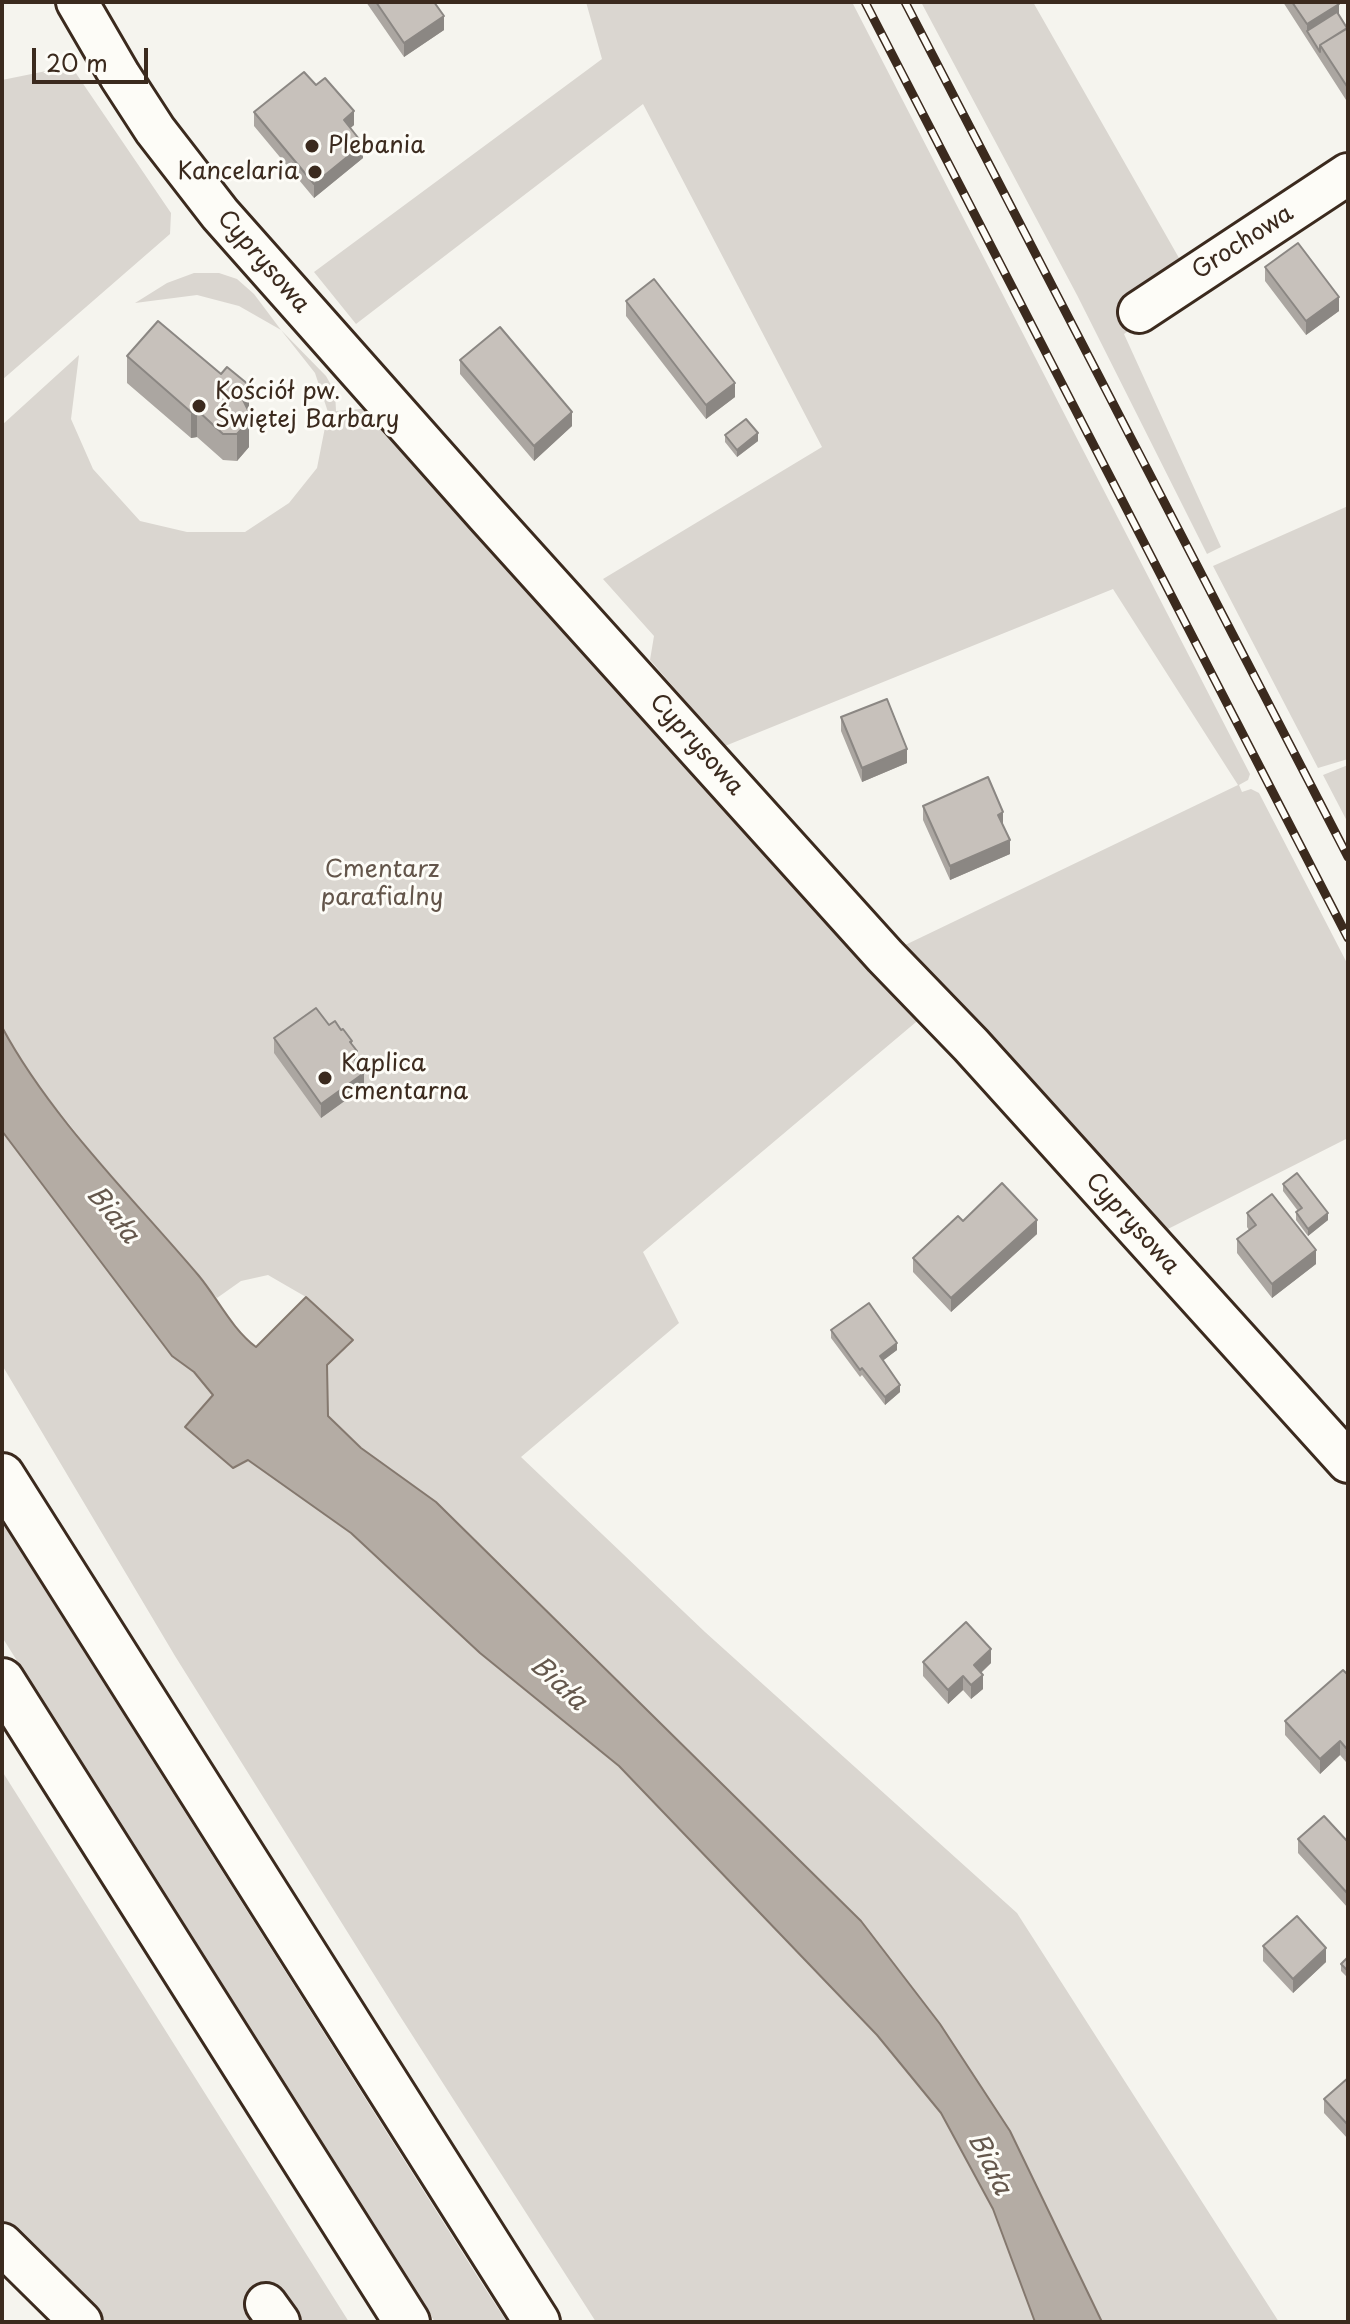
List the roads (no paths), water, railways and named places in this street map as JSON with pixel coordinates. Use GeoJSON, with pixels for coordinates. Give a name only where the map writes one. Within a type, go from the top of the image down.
{"type":"FeatureCollection","features":[{"type":"Feature","properties":{"kind":"highway"},"geometry":{"type":"LineString","coordinates":[[2,1476],[537,2322]]}},
{"type":"Feature","properties":{"kind":"highway"},"geometry":{"type":"LineString","coordinates":[[2,1681],[407,2322]]}},
{"type":"Feature","properties":{"kind":"street","name":"Cyprysowa"},"geometry":{"type":"LineString","coordinates":[[77,2],[155,130],[220,214],[487,515],[701,765],[971,1045],[1348,1462]]}},
{"type":"Feature","properties":{"kind":"street","name":"Grochowa"},"geometry":{"type":"LineString","coordinates":[[1139,312],[1348,174]]}},
{"type":"Feature","properties":{"kind":"street"},"geometry":{"type":"LineString","coordinates":[[2,2244],[81,2322]]}},
{"type":"Feature","properties":{"kind":"water","name":"Biała"},"geometry":{"type":"Polygon","coordinates":[[[2,1027],[68,1125],[199,1276],[247,1340],[256,1347],[306,1297],[353,1340],[327,1365],[328,1416],[361,1448],[436,1502],[861,1921],[940,2024],[1010,2131],[1102,2322],[1035,2322],[993,2209],[941,2113],[877,2035],[619,1766],[480,1653],[351,1533],[248,1460],[233,1468],[185,1427],[213,1395],[194,1372],[172,1356],[2,1131],[2,1027]]]}},
{"type":"Feature","properties":{"kind":"railway"},"geometry":{"type":"LineString","coordinates":[[865,2],[1348,938]]}},
{"type":"Feature","properties":{"kind":"railway"},"geometry":{"type":"LineString","coordinates":[[905,2],[1348,857]]}},
{"type":"Feature","properties":{"kind":"place","name":"Plebania"},"geometry":{"type":"Point","coordinates":[312,146]}},
{"type":"Feature","properties":{"kind":"place","name":"Kancelaria"},"geometry":{"type":"Point","coordinates":[315,172]}},
{"type":"Feature","properties":{"kind":"place","name":"Kościół pw. Świętej Barbary"},"geometry":{"type":"Point","coordinates":[199,406]}},
{"type":"Feature","properties":{"kind":"place","name":"Kaplica cmentarna"},"geometry":{"type":"Point","coordinates":[325,1078]}},
{"type":"Feature","properties":{"kind":"park label","name":"Cmentarz parafialny"},"geometry":{"type":"Point","coordinates":[382,884]}}]}
